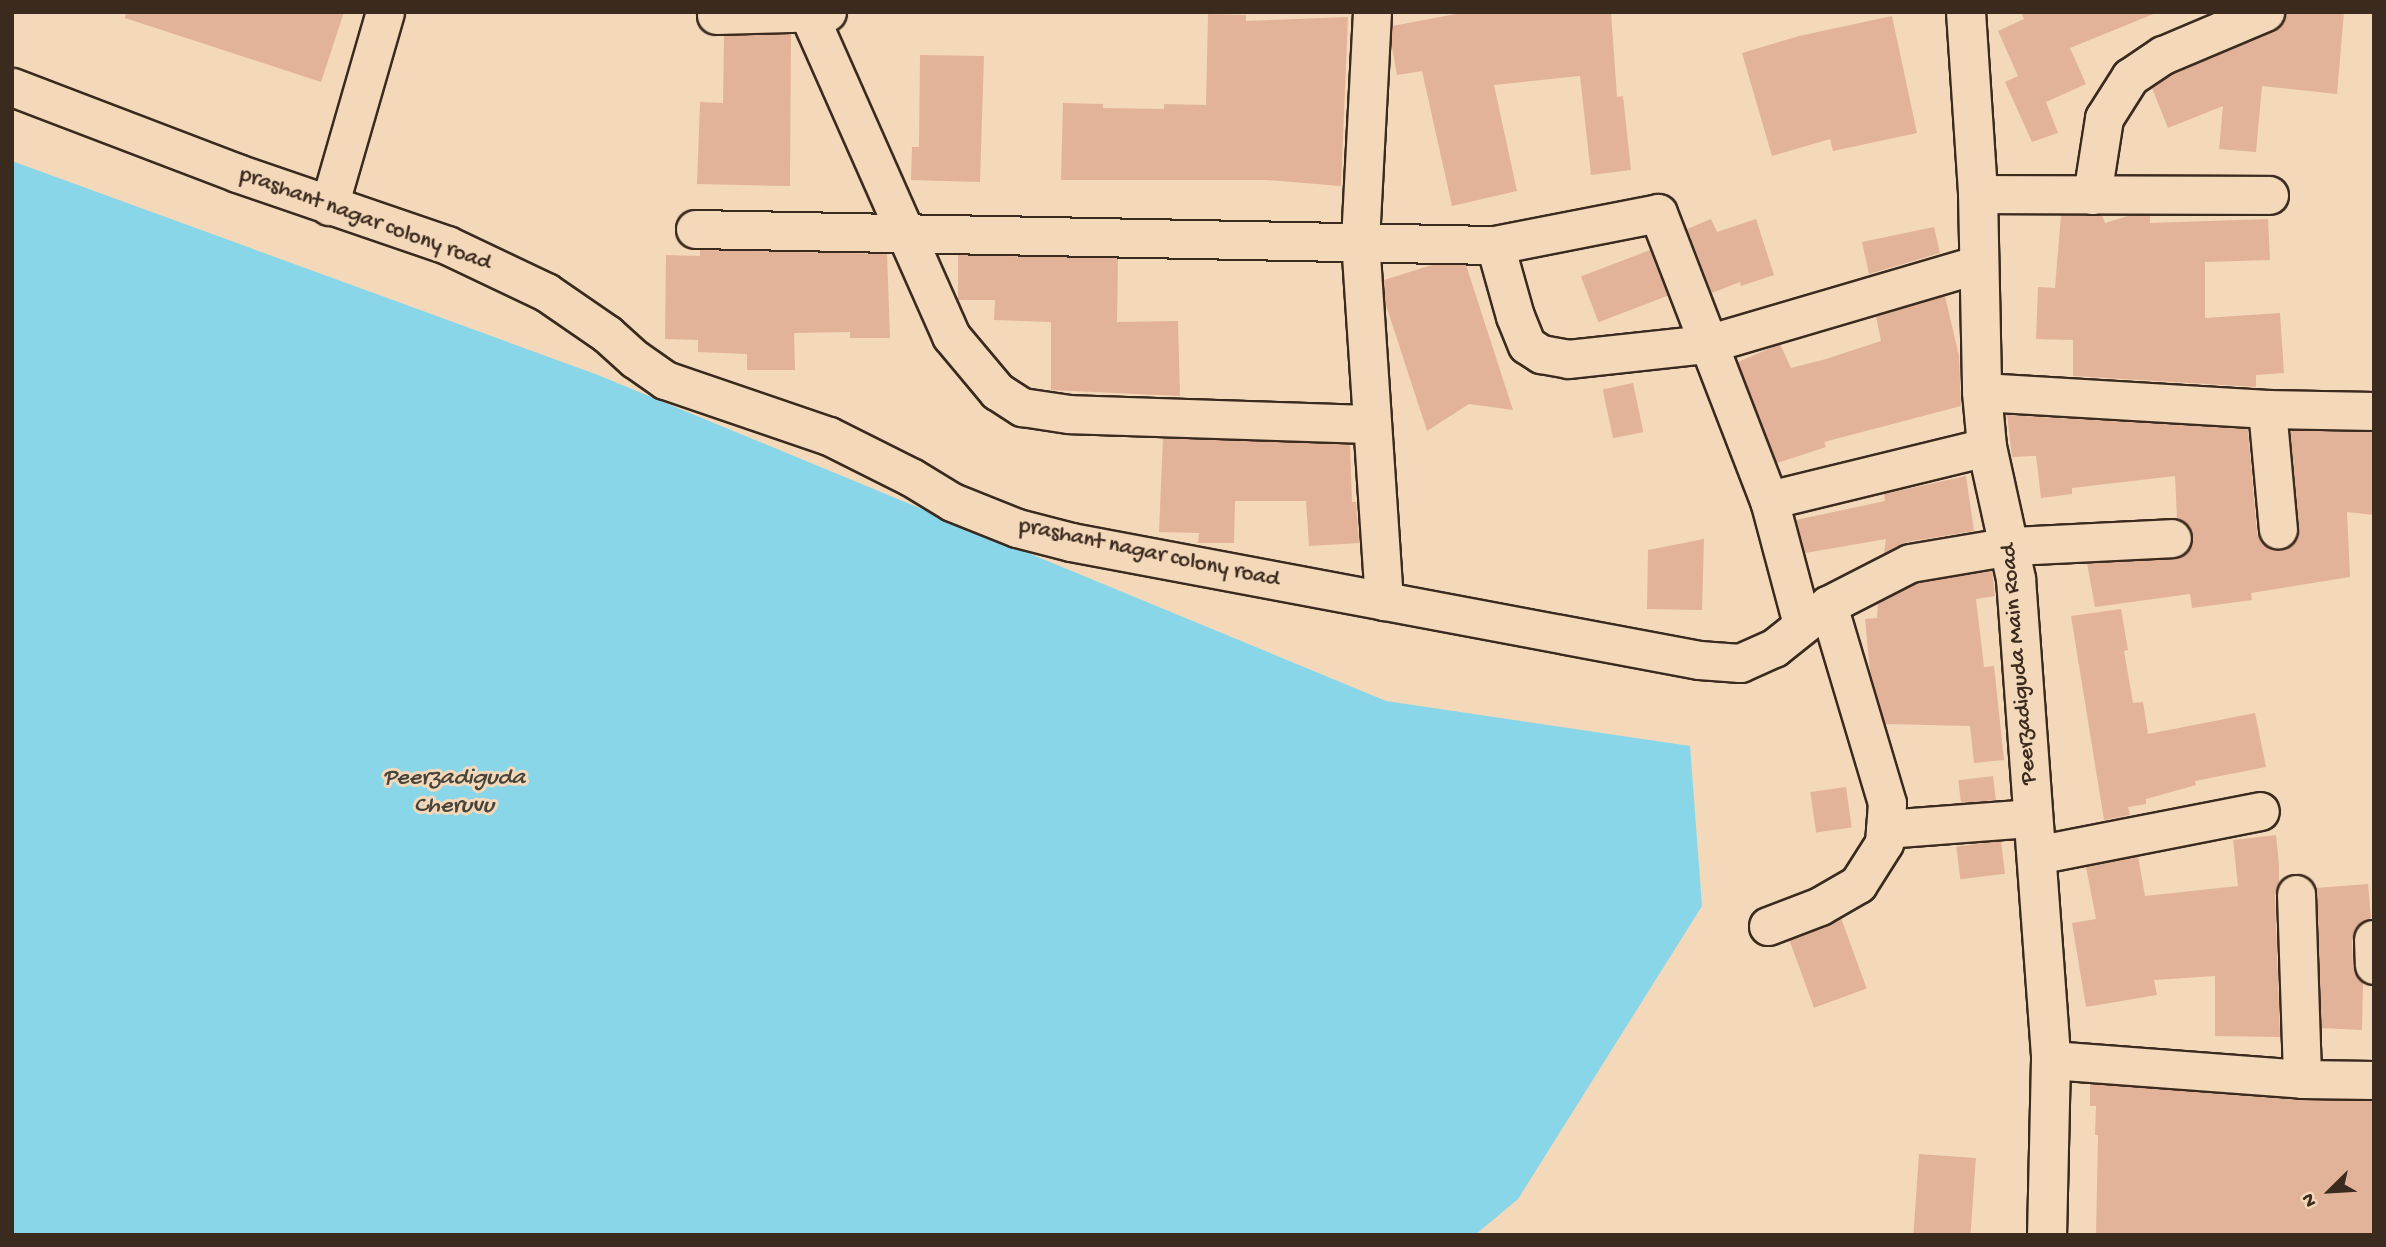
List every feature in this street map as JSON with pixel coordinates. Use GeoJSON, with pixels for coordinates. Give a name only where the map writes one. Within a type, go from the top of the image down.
{"type":"FeatureCollection","features":[{"type":"Feature","properties":{"kind":"street"},"geometry":{"type":"LineString","coordinates":[[329,206],[385,12]]}},
{"type":"Feature","properties":{"kind":"street"},"geometry":{"type":"LineString","coordinates":[[716,15],[827,12]]}},
{"type":"Feature","properties":{"kind":"street"},"geometry":{"type":"LineString","coordinates":[[1372,12],[1360,240],[1384,601]]}},
{"type":"Feature","properties":{"kind":"street","name":"Peerzadiguda Main Road"},"geometry":{"type":"LineString","coordinates":[[1966,12],[1978,194],[1982,391],[1987,447],[2017,579],[2051,1060],[2047,1235]]}},
{"type":"Feature","properties":{"kind":"street"},"geometry":{"type":"LineString","coordinates":[[2092,195],[2104,118],[2130,77],[2163,55],[2265,12]]}},
{"type":"Feature","properties":{"kind":"street"},"geometry":{"type":"LineString","coordinates":[[808,13],[951,336],[997,391],[1022,407],[1069,414],[1372,424]]}},
{"type":"Feature","properties":{"kind":"street","name":"prashant nagar colony road"},"geometry":{"type":"LineString","coordinates":[[12,87],[329,206],[447,245],[546,292],[607,334],[635,359],[665,380],[829,436],[911,477],[952,502],[1017,528],[1071,542],[1699,660],[1740,663],[1774,648],[1815,615],[1910,563],[2011,546],[2172,538]]}},
{"type":"Feature","properties":{"kind":"street"},"geometry":{"type":"LineString","coordinates":[[1978,194],[2269,195]]}},
{"type":"Feature","properties":{"kind":"street"},"geometry":{"type":"LineString","coordinates":[[695,229],[1360,240],[1495,245],[1658,213],[1888,803],[1884,843],[1858,884],[1820,906],[1768,926]]}},
{"type":"Feature","properties":{"kind":"street"},"geometry":{"type":"LineString","coordinates":[[1495,245],[1527,345],[1541,354],[1568,359],[1707,344],[1978,264]]}},
{"type":"Feature","properties":{"kind":"street"},"geometry":{"type":"LineString","coordinates":[[1982,391],[2267,409],[2374,411]]}},
{"type":"Feature","properties":{"kind":"street"},"geometry":{"type":"LineString","coordinates":[[2267,409],[2278,530]]}},
{"type":"Feature","properties":{"kind":"street"},"geometry":{"type":"LineString","coordinates":[[1769,500],[1987,447]]}},
{"type":"Feature","properties":{"kind":"street"},"geometry":{"type":"LineString","coordinates":[[2036,855],[2260,811]]}},
{"type":"Feature","properties":{"kind":"street"},"geometry":{"type":"LineString","coordinates":[[1885,829],[2033,818]]}},
{"type":"Feature","properties":{"kind":"street"},"geometry":{"type":"LineString","coordinates":[[2296,894],[2302,1079]]}},
{"type":"Feature","properties":{"kind":"street"},"geometry":{"type":"LineString","coordinates":[[2051,1060],[2302,1079],[2374,1080]]}},
{"type":"Feature","properties":{"kind":"water","name":"Peerzadiguda Cheruvu"},"geometry":{"type":"Polygon","coordinates":[[[12,161],[598,375],[1386,701],[1690,746],[1702,906],[1518,1199],[1475,1235],[12,1235],[12,161]]]}},
{"type":"Feature","properties":{"kind":"building"},"geometry":{"type":"Polygon","coordinates":[[[126,12],[344,12],[321,82],[125,18],[126,12]]]}},
{"type":"Feature","properties":{"kind":"building"},"geometry":{"type":"Polygon","coordinates":[[[1467,12],[1611,12],[1617,97],[1623,96],[1631,170],[1591,175],[1580,76],[1494,85],[1517,191],[1452,206],[1422,71],[1397,75],[1391,42],[1392,26],[1467,12]]]}},
{"type":"Feature","properties":{"kind":"building"},"geometry":{"type":"Polygon","coordinates":[[[2021,12],[2156,13],[2070,48],[2086,84],[2046,102],[2058,133],[2032,142],[2005,82],[2018,76],[1998,31],[2024,19],[2021,12]]]}},
{"type":"Feature","properties":{"kind":"building"},"geometry":{"type":"Polygon","coordinates":[[[2286,12],[2344,12],[2337,94],[2262,86],[2256,152],[2219,149],[2223,106],[2168,128],[2152,88],[2173,74],[2274,31],[2282,24],[2286,12]]]}},
{"type":"Feature","properties":{"kind":"building"},"geometry":{"type":"Polygon","coordinates":[[[1208,14],[1246,15],[1246,21],[1348,17],[1341,186],[1266,180],[1061,180],[1063,103],[1103,104],[1103,108],[1164,109],[1164,104],[1206,105],[1208,14]]]}},
{"type":"Feature","properties":{"kind":"building"},"geometry":{"type":"Polygon","coordinates":[[[1892,16],[1917,133],[1833,151],[1830,139],[1772,156],[1742,53],[1799,36],[1892,16]]]}},
{"type":"Feature","properties":{"kind":"building"},"geometry":{"type":"Polygon","coordinates":[[[791,34],[790,186],[697,184],[700,102],[723,103],[724,36],[791,34]]]}},
{"type":"Feature","properties":{"kind":"building"},"geometry":{"type":"Polygon","coordinates":[[[920,55],[984,56],[980,182],[911,180],[912,147],[919,147],[920,55]]]}},
{"type":"Feature","properties":{"kind":"building"},"geometry":{"type":"Polygon","coordinates":[[[2061,215],[2102,215],[2105,223],[2128,216],[2150,216],[2150,223],[2268,219],[2270,260],[2205,262],[2205,318],[2280,313],[2284,373],[2256,375],[2256,387],[2073,376],[2073,340],[2036,339],[2038,287],[2055,288],[2061,215]]]}},
{"type":"Feature","properties":{"kind":"building"},"geometry":{"type":"Polygon","coordinates":[[[1711,219],[1717,232],[1756,219],[1774,275],[1741,286],[1740,282],[1712,293],[1687,229],[1711,219]]]}},
{"type":"Feature","properties":{"kind":"building"},"geometry":{"type":"Polygon","coordinates":[[[1934,227],[1940,253],[1869,274],[1862,242],[1934,227]]]}},
{"type":"Feature","properties":{"kind":"building"},"geometry":{"type":"Polygon","coordinates":[[[700,250],[887,254],[890,338],[850,338],[850,332],[794,333],[795,370],[747,370],[747,354],[698,352],[698,340],[665,339],[666,255],[700,256],[700,250]]]}},
{"type":"Feature","properties":{"kind":"building"},"geometry":{"type":"Polygon","coordinates":[[[1650,250],[1668,296],[1598,322],[1581,277],[1650,250]]]}},
{"type":"Feature","properties":{"kind":"building"},"geometry":{"type":"Polygon","coordinates":[[[958,255],[1118,258],[1117,322],[1178,321],[1180,396],[1051,390],[1051,322],[994,320],[995,300],[958,300],[958,255]]]}},
{"type":"Feature","properties":{"kind":"building"},"geometry":{"type":"Polygon","coordinates":[[[1432,265],[1466,265],[1513,410],[1469,404],[1427,431],[1385,302],[1384,280],[1432,265]]]}},
{"type":"Feature","properties":{"kind":"building"},"geometry":{"type":"Polygon","coordinates":[[[1945,296],[1959,356],[1961,406],[1824,442],[1826,447],[1777,463],[1738,362],[1780,344],[1791,368],[1826,359],[1881,341],[1876,316],[1945,296]]]}},
{"type":"Feature","properties":{"kind":"building"},"geometry":{"type":"Polygon","coordinates":[[[1633,383],[1643,432],[1613,438],[1603,389],[1633,383]]]}},
{"type":"Feature","properties":{"kind":"building"},"geometry":{"type":"Polygon","coordinates":[[[2007,415],[2248,429],[2257,533],[2261,543],[2279,551],[2291,547],[2297,539],[2299,529],[2290,430],[2374,432],[2374,515],[2347,512],[2350,577],[2251,593],[2252,600],[2192,608],[2190,594],[2095,607],[2087,563],[2173,559],[2183,556],[2190,548],[2193,538],[2190,527],[2177,518],[2175,476],[2072,488],[2072,494],[2041,498],[2036,456],[2012,457],[2007,415]]]}},
{"type":"Feature","properties":{"kind":"building"},"geometry":{"type":"Polygon","coordinates":[[[1163,438],[1350,444],[1352,502],[1356,502],[1359,543],[1309,546],[1306,501],[1235,501],[1234,543],[1198,543],[1199,533],[1159,532],[1163,438]]]}},
{"type":"Feature","properties":{"kind":"building"},"geometry":{"type":"Polygon","coordinates":[[[1966,476],[1974,531],[1907,542],[1884,553],[1886,539],[1805,553],[1796,520],[1885,501],[1884,494],[1966,476]]]}},
{"type":"Feature","properties":{"kind":"building"},"geometry":{"type":"Polygon","coordinates":[[[1704,539],[1702,610],[1647,609],[1648,550],[1704,539]]]}},
{"type":"Feature","properties":{"kind":"building"},"geometry":{"type":"Polygon","coordinates":[[[1992,571],[1995,596],[1976,599],[1984,667],[1994,666],[2004,760],[1974,763],[1970,726],[1885,724],[1870,671],[1865,619],[1877,618],[1878,603],[1917,583],[1992,571]]]}},
{"type":"Feature","properties":{"kind":"building"},"geometry":{"type":"Polygon","coordinates":[[[2121,609],[2128,650],[2124,651],[2133,703],[2143,702],[2148,734],[2255,713],[2266,767],[2195,781],[2196,785],[2146,799],[2146,804],[2128,807],[2130,815],[2104,820],[2071,616],[2121,609]]]}},
{"type":"Feature","properties":{"kind":"building"},"geometry":{"type":"Polygon","coordinates":[[[1993,776],[1996,800],[1961,804],[1958,780],[1993,776]]]}},
{"type":"Feature","properties":{"kind":"building"},"geometry":{"type":"Polygon","coordinates":[[[1846,787],[1852,828],[1816,833],[1810,792],[1846,787]]]}},
{"type":"Feature","properties":{"kind":"building"},"geometry":{"type":"Polygon","coordinates":[[[2276,835],[2279,864],[2279,882],[2275,895],[2280,1037],[2215,1036],[2215,976],[2154,980],[2157,995],[2086,1007],[2072,923],[2096,919],[2086,867],[2138,856],[2145,896],[2238,886],[2233,840],[2276,835]]]}},
{"type":"Feature","properties":{"kind":"building"},"geometry":{"type":"Polygon","coordinates":[[[2001,841],[2005,874],[1960,879],[1956,846],[2001,841]]]}},
{"type":"Feature","properties":{"kind":"building"},"geometry":{"type":"Polygon","coordinates":[[[2368,884],[2371,918],[2355,929],[2352,940],[2353,966],[2363,983],[2362,1030],[2321,1028],[2316,888],[2368,884]]]}},
{"type":"Feature","properties":{"kind":"building"},"geometry":{"type":"Polygon","coordinates":[[[1841,918],[1867,988],[1814,1008],[1788,937],[1841,918]]]}},
{"type":"Feature","properties":{"kind":"building"},"geometry":{"type":"Polygon","coordinates":[[[2090,1084],[2300,1100],[2374,1101],[2374,1235],[2096,1235],[2098,1135],[2095,1135],[2096,1106],[2090,1106],[2090,1084]]]}},
{"type":"Feature","properties":{"kind":"building"},"geometry":{"type":"Polygon","coordinates":[[[1919,1154],[1976,1158],[1970,1235],[1913,1235],[1919,1154]]]}}]}
